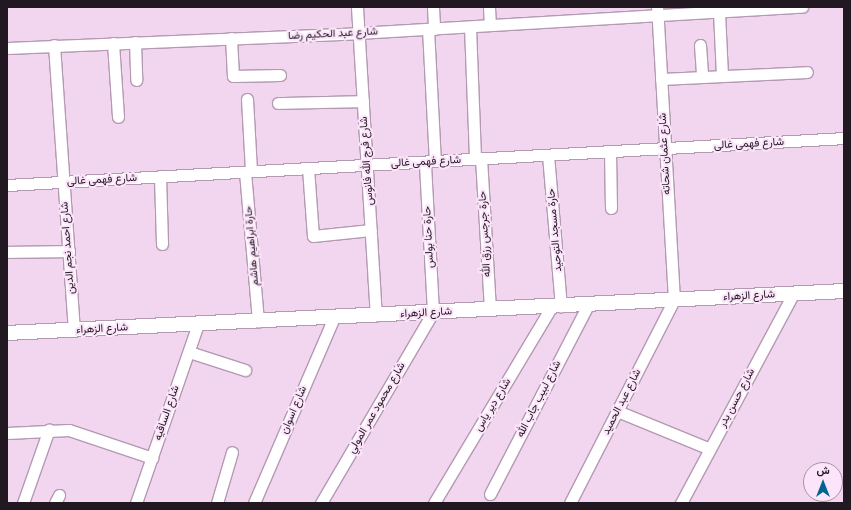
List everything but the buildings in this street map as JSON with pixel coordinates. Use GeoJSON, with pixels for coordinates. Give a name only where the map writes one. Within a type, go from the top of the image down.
{"type":"FeatureCollection","features":[{"type":"Feature","properties":{"kind":"street","name":"شارع فرج الله فانوس"},"geometry":{"type":"LineString","coordinates":[[357,7],[376,315]]}},
{"type":"Feature","properties":{"kind":"street","name":"حارة حنا بولس"},"geometry":{"type":"LineString","coordinates":[[433,7],[431,29],[430,162],[433,312]]}},
{"type":"Feature","properties":{"kind":"street"},"geometry":{"type":"LineString","coordinates":[[489,7],[490,25]]}},
{"type":"Feature","properties":{"kind":"street","name":"شارع عبد الحكيم رضا"},"geometry":{"type":"LineString","coordinates":[[7,48],[359,33],[470,27],[658,11],[719,12],[796,7]]}},
{"type":"Feature","properties":{"kind":"street","name":"شارع عثمان شحاته"},"geometry":{"type":"LineString","coordinates":[[658,11],[674,300]]}},
{"type":"Feature","properties":{"kind":"street"},"geometry":{"type":"LineString","coordinates":[[719,12],[722,76]]}},
{"type":"Feature","properties":{"kind":"street","name":"حارة جرجس رزق الله"},"geometry":{"type":"LineString","coordinates":[[470,27],[478,159],[490,309]]}},
{"type":"Feature","properties":{"kind":"street"},"geometry":{"type":"LineString","coordinates":[[232,38],[233,76],[280,75]]}},
{"type":"Feature","properties":{"kind":"street"},"geometry":{"type":"LineString","coordinates":[[135,42],[136,80]]}},
{"type":"Feature","properties":{"kind":"street"},"geometry":{"type":"LineString","coordinates":[[113,43],[118,117]]}},
{"type":"Feature","properties":{"kind":"street"},"geometry":{"type":"LineString","coordinates":[[700,44],[702,77]]}},
{"type":"Feature","properties":{"kind":"street","name":"شارع احمد نجم الدين"},"geometry":{"type":"LineString","coordinates":[[54,45],[74,330]]}},
{"type":"Feature","properties":{"kind":"street"},"geometry":{"type":"LineString","coordinates":[[661,79],[807,72]]}},
{"type":"Feature","properties":{"kind":"street","name":"حارة ابراهيم هاشم"},"geometry":{"type":"LineString","coordinates":[[247,99],[248,172],[258,321]]}},
{"type":"Feature","properties":{"kind":"street"},"geometry":{"type":"LineString","coordinates":[[278,103],[363,101]]}},
{"type":"Feature","properties":{"kind":"street","name":"شارع فهمى غالى"},"geometry":{"type":"LineString","coordinates":[[7,185],[844,138]]}},
{"type":"Feature","properties":{"kind":"street"},"geometry":{"type":"LineString","coordinates":[[610,151],[611,208]]}},
{"type":"Feature","properties":{"kind":"street","name":"حارة مسجد التوحيد"},"geometry":{"type":"LineString","coordinates":[[548,155],[557,306]]}},
{"type":"Feature","properties":{"kind":"street"},"geometry":{"type":"LineString","coordinates":[[308,168],[313,236],[371,230]]}},
{"type":"Feature","properties":{"kind":"street"},"geometry":{"type":"LineString","coordinates":[[160,176],[162,244]]}},
{"type":"Feature","properties":{"kind":"street"},"geometry":{"type":"LineString","coordinates":[[7,252],[69,251]]}},
{"type":"Feature","properties":{"kind":"street","name":"شارع الزهراء"},"geometry":{"type":"LineString","coordinates":[[7,333],[844,291]]}},
{"type":"Feature","properties":{"kind":"street","name":"شارع حسن بدر"},"geometry":{"type":"LineString","coordinates":[[681,503],[793,294]]}},
{"type":"Feature","properties":{"kind":"street","name":"شارع عبد الحميد"},"geometry":{"type":"LineString","coordinates":[[570,503],[674,300]]}},
{"type":"Feature","properties":{"kind":"street","name":"شارع لبيب جاب الله"},"geometry":{"type":"LineString","coordinates":[[490,494],[588,305]]}},
{"type":"Feature","properties":{"kind":"street","name":"شارع دير ياس"},"geometry":{"type":"LineString","coordinates":[[434,503],[557,306]]}},
{"type":"Feature","properties":{"kind":"street","name":"شارع محمود عمر المولي"},"geometry":{"type":"LineString","coordinates":[[321,503],[433,312]]}},
{"type":"Feature","properties":{"kind":"street","name":"شارع اسوان"},"geometry":{"type":"LineString","coordinates":[[254,503],[334,317]]}},
{"type":"Feature","properties":{"kind":"street","name":"شارع الساقيه"},"geometry":{"type":"LineString","coordinates":[[136,503],[198,324]]}},
{"type":"Feature","properties":{"kind":"street"},"geometry":{"type":"LineString","coordinates":[[189,352],[245,370]]}},
{"type":"Feature","properties":{"kind":"street"},"geometry":{"type":"LineString","coordinates":[[617,411],[710,450]]}},
{"type":"Feature","properties":{"kind":"street"},"geometry":{"type":"LineString","coordinates":[[23,503],[49,429]]}},
{"type":"Feature","properties":{"kind":"street"},"geometry":{"type":"LineString","coordinates":[[7,434],[49,429],[84,433],[152,458]]}},
{"type":"Feature","properties":{"kind":"street"},"geometry":{"type":"LineString","coordinates":[[217,503],[232,452]]}}]}
